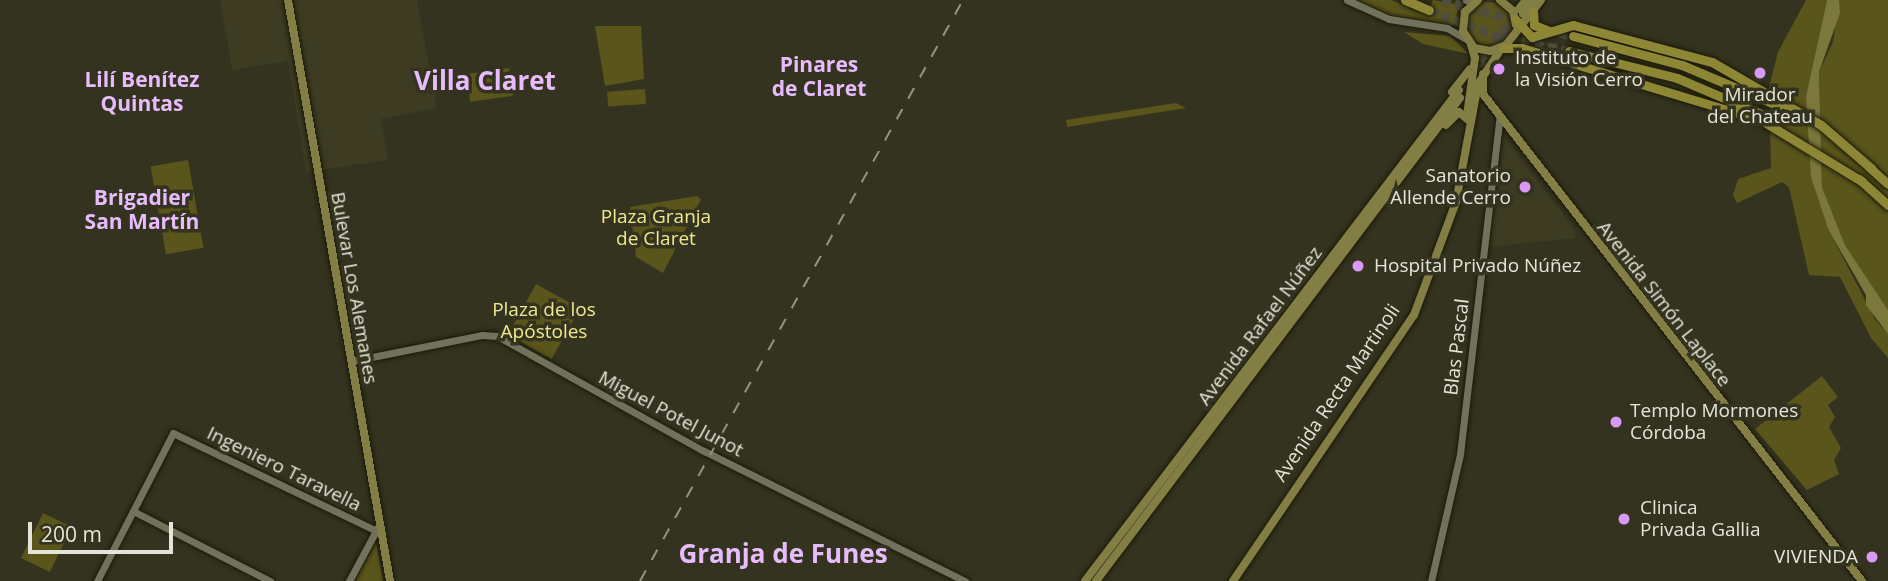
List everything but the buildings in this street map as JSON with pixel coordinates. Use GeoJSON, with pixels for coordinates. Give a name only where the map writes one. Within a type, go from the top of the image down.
{"type":"FeatureCollection","features":[{"type":"Feature","properties":{"kind":"highway"},"geometry":{"type":"LineString","coordinates":[[1405,0],[1429,10]]}},
{"type":"Feature","properties":{"kind":"highway"},"geometry":{"type":"LineString","coordinates":[[1522,16],[1535,27],[1550,31]]}},
{"type":"Feature","properties":{"kind":"highway"},"geometry":{"type":"LineString","coordinates":[[1522,16],[1535,37],[1573,26],[1683,51],[1724,67],[1872,169],[1888,184]]}},
{"type":"Feature","properties":{"kind":"highway"},"geometry":{"type":"LineString","coordinates":[[1573,36],[1691,68],[1776,101]]}},
{"type":"Feature","properties":{"kind":"highway"},"geometry":{"type":"LineString","coordinates":[[1502,48],[1522,48],[1783,127]]}},
{"type":"Feature","properties":{"kind":"highway"},"geometry":{"type":"LineString","coordinates":[[1569,51],[1677,78],[1783,127],[1863,182],[1886,204]]}},
{"type":"Feature","properties":{"kind":"main road","name":"Bulevar Los Alemanes"},"geometry":{"type":"LineString","coordinates":[[288,0],[390,581]]}},
{"type":"Feature","properties":{"kind":"main road"},"geometry":{"type":"LineString","coordinates":[[1347,0],[1396,21],[1451,30],[1486,51],[1502,48]]}},
{"type":"Feature","properties":{"kind":"main road"},"geometry":{"type":"LineString","coordinates":[[1500,0],[1522,16]]}},
{"type":"Feature","properties":{"kind":"main road"},"geometry":{"type":"LineString","coordinates":[[1522,16],[1526,0]]}},
{"type":"Feature","properties":{"kind":"main road"},"geometry":{"type":"LineString","coordinates":[[1483,74],[1512,37],[1533,0]]}},
{"type":"Feature","properties":{"kind":"main road"},"geometry":{"type":"LineString","coordinates":[[1522,16],[1541,0]]}},
{"type":"Feature","properties":{"kind":"main road","name":"Avenida Recta Martinoli"},"geometry":{"type":"LineString","coordinates":[[1227,581],[1388,351],[1423,284],[1451,201],[1467,119],[1474,65],[1463,20],[1473,1]]}},
{"type":"Feature","properties":{"kind":"main road"},"geometry":{"type":"LineString","coordinates":[[1382,199],[1474,65]]}},
{"type":"Feature","properties":{"kind":"main road","name":"Avenida Recta Martinoli"},"geometry":{"type":"LineString","coordinates":[[1233,581],[1392,353],[1428,285],[1456,202],[1483,74]]}},
{"type":"Feature","properties":{"kind":"main road","name":"Avenida Simón Laplace"},"geometry":{"type":"LineString","coordinates":[[1483,74],[1481,90],[1500,116],[1862,581]]}},
{"type":"Feature","properties":{"kind":"main road","name":"Avenida Rafael Núñez"},"geometry":{"type":"LineString","coordinates":[[1096,581],[1296,319],[1460,94]]}},
{"type":"Feature","properties":{"kind":"main road"},"geometry":{"type":"LineString","coordinates":[[1382,199],[1455,114],[1464,113],[1467,119]]}},
{"type":"Feature","properties":{"kind":"main road","name":"Blas Pascal"},"geometry":{"type":"LineString","coordinates":[[1431,581],[1460,454],[1500,116]]}},
{"type":"Feature","properties":{"kind":"main road","name":"Avenida Rafael Núñez"},"geometry":{"type":"LineString","coordinates":[[1085,581],[1285,320],[1382,199]]}},
{"type":"Feature","properties":{"kind":"main road"},"geometry":{"type":"LineString","coordinates":[[1285,320],[1296,319]]}},
{"type":"Feature","properties":{"kind":"main road"},"geometry":{"type":"LineString","coordinates":[[1257,369],[1278,330]]}},
{"type":"Feature","properties":{"kind":"main road","name":"Miguel Potel Junot"},"geometry":{"type":"LineString","coordinates":[[352,361],[482,335],[497,337],[704,451],[965,581]]}},
{"type":"Feature","properties":{"kind":"main road"},"geometry":{"type":"LineString","coordinates":[[1325,450],[1340,420]]}},
{"type":"Feature","properties":{"kind":"main road","name":"Ingeniero Taravella"},"geometry":{"type":"LineString","coordinates":[[133,511],[173,433],[379,529]]}},
{"type":"Feature","properties":{"kind":"main road"},"geometry":{"type":"LineString","coordinates":[[97,581],[133,511],[270,581]]}},
{"type":"Feature","properties":{"kind":"main road"},"geometry":{"type":"LineString","coordinates":[[349,581],[379,529]]}},
{"type":"Feature","properties":{"kind":"shaded area"},"geometry":{"type":"Polygon","coordinates":[[[220,0],[417,0],[437,108],[381,119],[388,160],[306,172],[288,61],[232,70],[220,0]]]}},
{"type":"Feature","properties":{"kind":"shaded area"},"geometry":{"type":"Polygon","coordinates":[[[1827,0],[1839,0],[1840,13],[1819,72],[1822,187],[1845,245],[1888,310],[1888,334],[1866,305],[1866,295],[1829,231],[1811,177],[1806,96],[1827,0]]]}},
{"type":"Feature","properties":{"kind":"shaded area"},"geometry":{"type":"Polygon","coordinates":[[[1503,135],[1575,230],[1575,238],[1488,247],[1503,135]]]}},
{"type":"Feature","properties":{"kind":"green space"},"geometry":{"type":"Polygon","coordinates":[[[1355,0],[1391,0],[1427,15],[1433,0],[1459,5],[1454,25],[1397,18],[1355,0]]]}},
{"type":"Feature","properties":{"kind":"green space"},"geometry":{"type":"Polygon","coordinates":[[[1806,0],[1827,0],[1806,96],[1811,150],[1829,231],[1875,319],[1888,334],[1888,358],[1871,338],[1840,277],[1809,275],[1789,187],[1782,182],[1737,203],[1733,195],[1738,179],[1771,168],[1769,87],[1778,52],[1806,0]]]}},
{"type":"Feature","properties":{"kind":"green space"},"geometry":{"type":"Polygon","coordinates":[[[1839,0],[1888,0],[1888,310],[1845,245],[1822,187],[1819,72],[1833,42],[1839,0]]]}},
{"type":"Feature","properties":{"kind":"green space"},"geometry":{"type":"Polygon","coordinates":[[[1489,2],[1504,9],[1511,24],[1504,39],[1489,46],[1474,39],[1467,24],[1474,9],[1489,2]]]}},
{"type":"Feature","properties":{"kind":"green space"},"geometry":{"type":"Polygon","coordinates":[[[595,26],[641,26],[644,79],[605,86],[595,26]]]}},
{"type":"Feature","properties":{"kind":"green space"},"geometry":{"type":"Polygon","coordinates":[[[1404,32],[1450,36],[1469,54],[1423,44],[1404,32]]]}},
{"type":"Feature","properties":{"kind":"green space"},"geometry":{"type":"Polygon","coordinates":[[[509,68],[513,96],[470,102],[466,74],[509,68]]]}},
{"type":"Feature","properties":{"kind":"green space"},"geometry":{"type":"Polygon","coordinates":[[[645,89],[646,104],[608,107],[607,92],[645,89]]]}},
{"type":"Feature","properties":{"kind":"green space"},"geometry":{"type":"Polygon","coordinates":[[[1176,103],[1186,108],[1067,127],[1066,120],[1176,103]]]}},
{"type":"Feature","properties":{"kind":"green space"},"geometry":{"type":"Polygon","coordinates":[[[188,160],[203,248],[166,254],[151,167],[188,160]]]}},
{"type":"Feature","properties":{"kind":"green space","name":"Plaza Granja de Claret"},"geometry":{"type":"Polygon","coordinates":[[[697,196],[701,199],[663,273],[636,257],[630,207],[697,196]]]}},
{"type":"Feature","properties":{"kind":"green space","name":"Plaza de los Apóstoles"},"geometry":{"type":"Polygon","coordinates":[[[536,284],[580,308],[552,359],[508,335],[536,284]]]}},
{"type":"Feature","properties":{"kind":"green space"},"geometry":{"type":"Polygon","coordinates":[[[1822,376],[1838,397],[1828,405],[1835,417],[1829,427],[1841,448],[1834,460],[1839,474],[1807,490],[1755,429],[1822,376]]]}},
{"type":"Feature","properties":{"kind":"green space"},"geometry":{"type":"Polygon","coordinates":[[[43,513],[72,527],[50,572],[21,558],[43,513]]]}},
{"type":"Feature","properties":{"kind":"green space"},"geometry":{"type":"Polygon","coordinates":[[[376,542],[383,581],[355,581],[376,542]]]}},
{"type":"Feature","properties":{"kind":"tunnel"},"geometry":{"type":"LineString","coordinates":[[1442,0],[1573,36]]}},
{"type":"Feature","properties":{"kind":"tunnel"},"geometry":{"type":"LineString","coordinates":[[1429,10],[1495,35],[1569,51]]}},
{"type":"Feature","properties":{"kind":"tunnel"},"geometry":{"type":"LineString","coordinates":[[1459,90],[1517,11]]}},
{"type":"Feature","properties":{"kind":"tunnel"},"geometry":{"type":"LineString","coordinates":[[1460,98],[1519,19]]}},
{"type":"Feature","properties":{"kind":"railway"},"geometry":{"type":"LineString","coordinates":[[640,581],[963,0]]}},
{"type":"Feature","properties":{"kind":"place","name":"Instituto de la Visión Cerro"},"geometry":{"type":"Point","coordinates":[1499,69]}},
{"type":"Feature","properties":{"kind":"place","name":"Mirador del Chateau"},"geometry":{"type":"Point","coordinates":[1760,73]}},
{"type":"Feature","properties":{"kind":"place","name":"Sanatorio Allende Cerro"},"geometry":{"type":"Point","coordinates":[1525,187]}},
{"type":"Feature","properties":{"kind":"place","name":"Hospital Privado Núñez"},"geometry":{"type":"Point","coordinates":[1358,266]}},
{"type":"Feature","properties":{"kind":"place","name":"Templo Mormones Córdoba"},"geometry":{"type":"Point","coordinates":[1616,422]}},
{"type":"Feature","properties":{"kind":"place","name":"Clinica Privada Gallia"},"geometry":{"type":"Point","coordinates":[1624,519]}},
{"type":"Feature","properties":{"kind":"place","name":"VIVIENDA"},"geometry":{"type":"Point","coordinates":[1872,557]}},
{"type":"Feature","properties":{"kind":"district","name":"Pinares de Claret"},"geometry":{"type":"Point","coordinates":[819,76]}},
{"type":"Feature","properties":{"kind":"district","name":"Villa Claret"},"geometry":{"type":"Point","coordinates":[485,81]}},
{"type":"Feature","properties":{"kind":"district","name":"Lilí Benítez Quintas"},"geometry":{"type":"Point","coordinates":[142,91]}},
{"type":"Feature","properties":{"kind":"district","name":"Brigadier San Martín"},"geometry":{"type":"Point","coordinates":[142,209]}},
{"type":"Feature","properties":{"kind":"district","name":"Granja de Funes"},"geometry":{"type":"Point","coordinates":[783,554]}}]}
